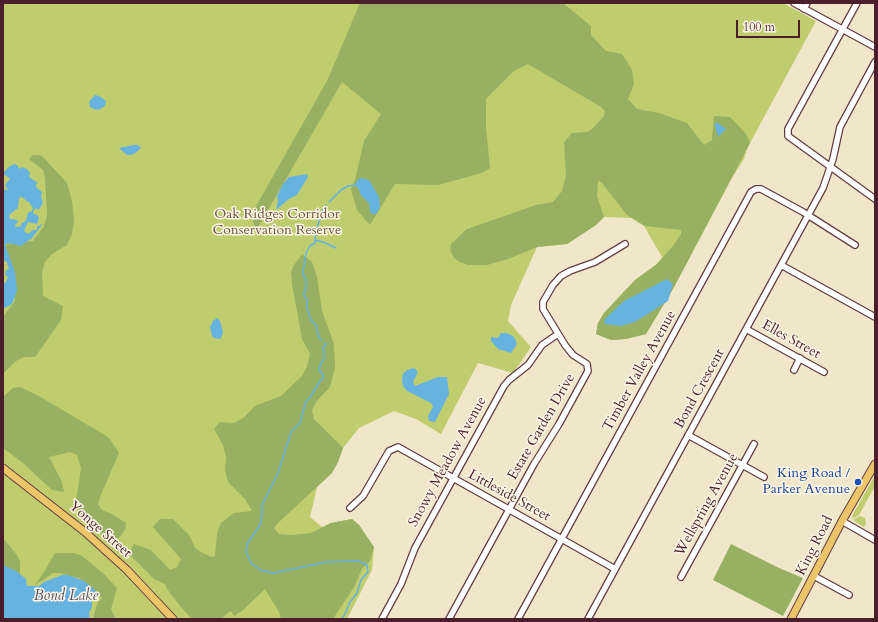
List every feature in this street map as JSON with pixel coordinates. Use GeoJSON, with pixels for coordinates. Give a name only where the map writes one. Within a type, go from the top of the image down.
{"type":"FeatureCollection","features":[{"type":"Feature","properties":{"kind":"main road","name":"King Road"},"geometry":{"type":"LineString","coordinates":[[791,619],[842,521],[875,464]]}},
{"type":"Feature","properties":{"kind":"main road","name":"Yonge Street"},"geometry":{"type":"LineString","coordinates":[[3,468],[96,542],[127,570],[173,619]]}},
{"type":"Feature","properties":{"kind":"street"},"geometry":{"type":"LineString","coordinates":[[794,3],[806,6],[843,30],[875,47]]}},
{"type":"Feature","properties":{"kind":"street"},"geometry":{"type":"LineString","coordinates":[[857,3],[788,129],[788,136],[875,199]]}},
{"type":"Feature","properties":{"kind":"street","name":"Bond Crescent"},"geometry":{"type":"LineString","coordinates":[[588,619],[823,188],[840,127],[875,62]]}},
{"type":"Feature","properties":{"kind":"street","name":"Timber Valley Avenue"},"geometry":{"type":"LineString","coordinates":[[518,619],[751,192],[756,188],[761,189],[808,215],[855,245]]}},
{"type":"Feature","properties":{"kind":"street","name":"Estate Garden Drive"},"geometry":{"type":"LineString","coordinates":[[450,619],[509,510],[588,371],[587,364],[569,351],[542,307],[543,302],[557,279],[565,273],[595,262],[625,244]]}},
{"type":"Feature","properties":{"kind":"street"},"geometry":{"type":"LineString","coordinates":[[781,265],[875,317]]}},
{"type":"Feature","properties":{"kind":"street","name":"Elles Street"},"geometry":{"type":"LineString","coordinates":[[746,329],[824,372]]}},
{"type":"Feature","properties":{"kind":"street","name":"Snowy Meadow Avenue"},"geometry":{"type":"LineString","coordinates":[[382,619],[401,584],[415,548],[504,386],[509,380],[528,365],[542,346],[558,334]]}},
{"type":"Feature","properties":{"kind":"street"},"geometry":{"type":"LineString","coordinates":[[794,370],[800,358]]}},
{"type":"Feature","properties":{"kind":"street"},"geometry":{"type":"LineString","coordinates":[[688,435],[764,477]]}},
{"type":"Feature","properties":{"kind":"street","name":"Wellspring Avenue"},"geometry":{"type":"LineString","coordinates":[[681,577],[754,444]]}},
{"type":"Feature","properties":{"kind":"street","name":"Littleside Street"},"geometry":{"type":"LineString","coordinates":[[350,508],[363,496],[389,451],[393,448],[398,448],[562,538],[615,569]]}},
{"type":"Feature","properties":{"kind":"street"},"geometry":{"type":"LineString","coordinates":[[842,521],[875,540]]}},
{"type":"Feature","properties":{"kind":"street"},"geometry":{"type":"LineString","coordinates":[[814,576],[849,595]]}},
{"type":"Feature","properties":{"kind":"green space","name":"Oak Ridges Corridor Conservation Reserve"},"geometry":{"type":"Polygon","coordinates":[[[3,3],[783,3],[816,21],[750,143],[744,159],[732,178],[673,289],[646,334],[626,339],[611,340],[596,334],[598,323],[604,313],[635,280],[657,264],[662,257],[644,226],[631,218],[604,217],[596,225],[567,244],[537,247],[511,305],[508,321],[531,347],[513,373],[478,363],[441,434],[416,419],[394,411],[359,428],[343,448],[332,473],[317,487],[310,517],[322,527],[331,523],[352,519],[359,525],[374,547],[372,570],[347,619],[3,619],[3,3]]]}},
{"type":"Feature","properties":{"kind":"green space"},"geometry":{"type":"Polygon","coordinates":[[[360,3],[563,3],[591,26],[591,35],[606,51],[622,54],[632,70],[634,84],[628,99],[637,109],[659,113],[687,123],[704,145],[712,140],[714,116],[730,117],[746,134],[750,143],[673,289],[646,334],[626,339],[611,340],[596,334],[598,323],[604,313],[635,280],[657,264],[673,246],[681,234],[681,230],[645,226],[627,215],[598,180],[597,196],[604,217],[596,225],[567,244],[537,247],[508,259],[487,265],[468,265],[460,262],[454,258],[450,250],[451,244],[467,229],[536,205],[553,202],[562,191],[566,176],[564,142],[572,133],[587,132],[591,130],[604,116],[605,111],[601,107],[528,64],[514,71],[486,99],[486,128],[490,168],[482,173],[438,185],[395,184],[370,225],[357,210],[351,189],[355,180],[364,141],[381,114],[342,82],[256,231],[251,215],[327,81],[360,3]]]}},
{"type":"Feature","properties":{"kind":"green space"},"geometry":{"type":"Polygon","coordinates":[[[33,155],[40,155],[44,158],[67,183],[72,201],[74,221],[72,234],[67,245],[52,254],[45,262],[42,272],[43,296],[63,306],[61,320],[36,356],[24,357],[16,361],[3,374],[3,317],[15,301],[14,276],[5,248],[7,244],[33,241],[44,226],[47,215],[45,178],[43,170],[29,159],[33,155]]]}},
{"type":"Feature","properties":{"kind":"green space"},"geometry":{"type":"Polygon","coordinates":[[[302,254],[312,262],[317,277],[322,311],[334,344],[335,367],[330,387],[317,401],[312,410],[314,419],[343,448],[332,473],[274,528],[279,534],[291,535],[311,533],[331,523],[352,519],[359,525],[374,547],[370,561],[362,569],[354,587],[333,619],[281,619],[279,612],[265,589],[242,611],[234,616],[231,611],[221,619],[192,619],[180,606],[165,584],[154,579],[130,555],[131,549],[134,544],[151,550],[170,570],[177,567],[181,559],[153,527],[160,519],[173,519],[189,535],[195,548],[212,557],[215,556],[217,533],[221,523],[234,513],[252,511],[245,499],[228,482],[225,470],[226,457],[223,445],[214,429],[220,422],[234,423],[243,418],[255,406],[281,396],[302,376],[307,367],[310,354],[302,339],[291,272],[302,254]]]}},
{"type":"Feature","properties":{"kind":"green space"},"geometry":{"type":"Polygon","coordinates":[[[20,387],[37,395],[110,439],[119,453],[98,504],[102,510],[112,514],[126,523],[125,530],[119,538],[108,539],[81,517],[76,501],[81,468],[77,455],[70,452],[49,457],[62,482],[64,492],[52,490],[23,463],[3,448],[3,397],[13,388],[20,387]]]}},
{"type":"Feature","properties":{"kind":"green space"},"geometry":{"type":"Polygon","coordinates":[[[875,475],[875,486],[859,515],[853,519],[852,516],[875,475]]]}},
{"type":"Feature","properties":{"kind":"green space"},"geometry":{"type":"Polygon","coordinates":[[[860,516],[865,518],[866,523],[864,527],[853,520],[860,516]]]}},
{"type":"Feature","properties":{"kind":"green space"},"geometry":{"type":"Polygon","coordinates":[[[3,538],[20,561],[20,574],[3,569],[3,538]]]}},
{"type":"Feature","properties":{"kind":"green space"},"geometry":{"type":"Polygon","coordinates":[[[731,544],[779,568],[803,578],[783,616],[713,580],[731,544]]]}},
{"type":"Feature","properties":{"kind":"green space"},"geometry":{"type":"Polygon","coordinates":[[[55,553],[74,553],[82,556],[104,574],[117,588],[111,609],[116,619],[93,619],[97,604],[102,598],[79,578],[53,573],[34,586],[55,553]]]}},
{"type":"Feature","properties":{"kind":"water"},"geometry":{"type":"Polygon","coordinates":[[[95,95],[106,101],[105,106],[98,110],[90,107],[89,102],[95,95]]]}},
{"type":"Feature","properties":{"kind":"water"},"geometry":{"type":"Polygon","coordinates":[[[716,122],[726,129],[719,136],[715,126],[716,122]]]}},
{"type":"Feature","properties":{"kind":"water"},"geometry":{"type":"Polygon","coordinates":[[[138,145],[141,148],[134,154],[129,155],[119,148],[138,145]]]}},
{"type":"Feature","properties":{"kind":"water"},"geometry":{"type":"Polygon","coordinates":[[[15,164],[19,169],[22,167],[27,169],[30,173],[29,177],[38,183],[36,184],[36,187],[42,192],[41,197],[43,202],[38,210],[36,208],[33,211],[39,218],[37,224],[28,222],[24,231],[28,234],[33,230],[37,230],[37,227],[42,224],[32,238],[21,246],[8,243],[5,245],[15,272],[17,291],[12,304],[5,308],[3,307],[3,284],[6,282],[8,277],[6,276],[5,272],[9,268],[8,263],[3,260],[3,189],[8,190],[5,185],[10,179],[3,173],[10,166],[15,164]],[[20,197],[18,208],[9,215],[10,219],[17,220],[18,222],[15,226],[17,227],[21,226],[22,223],[26,221],[28,213],[32,211],[33,208],[24,198],[20,197]]]}},
{"type":"Feature","properties":{"kind":"water"},"geometry":{"type":"Polygon","coordinates":[[[307,174],[308,177],[297,195],[289,199],[276,210],[278,201],[277,196],[283,184],[289,177],[307,174]]]}},
{"type":"Feature","properties":{"kind":"water"},"geometry":{"type":"Polygon","coordinates":[[[360,178],[369,180],[379,197],[380,208],[376,214],[372,214],[370,212],[369,203],[360,194],[356,185],[356,182],[360,178]]]}},
{"type":"Feature","properties":{"kind":"water"},"geometry":{"type":"Polygon","coordinates":[[[667,279],[673,284],[668,301],[635,322],[621,326],[605,324],[604,320],[624,301],[667,279]]]}},
{"type":"Feature","properties":{"kind":"water"},"geometry":{"type":"Polygon","coordinates":[[[217,318],[220,321],[223,332],[220,339],[212,336],[210,327],[213,321],[217,318]]]}},
{"type":"Feature","properties":{"kind":"water"},"geometry":{"type":"Polygon","coordinates":[[[501,333],[506,333],[513,336],[515,339],[517,344],[511,353],[498,349],[491,341],[491,337],[498,338],[501,333]]]}},
{"type":"Feature","properties":{"kind":"water"},"geometry":{"type":"Polygon","coordinates":[[[414,368],[418,372],[413,382],[415,386],[438,377],[447,377],[449,394],[435,422],[429,421],[428,416],[433,407],[431,403],[407,391],[403,386],[403,374],[407,370],[414,368]]]}},
{"type":"Feature","properties":{"kind":"water","name":"Bond Lake"},"geometry":{"type":"Polygon","coordinates":[[[3,565],[16,571],[26,579],[27,586],[39,586],[44,582],[62,575],[68,575],[84,581],[95,590],[96,593],[92,600],[92,607],[89,613],[90,619],[3,619],[3,565]]]}},
{"type":"Feature","properties":{"kind":"waterway"},"geometry":{"type":"LineString","coordinates":[[329,202],[341,190],[348,186],[356,185]]}},
{"type":"Feature","properties":{"kind":"waterway"},"geometry":{"type":"LineString","coordinates":[[322,340],[319,338],[316,325],[311,320],[307,308],[307,300],[304,295],[306,289],[306,279],[303,272],[306,253],[310,246],[315,243],[316,232],[322,211],[326,205]]}},
{"type":"Feature","properties":{"kind":"waterway"},"geometry":{"type":"LineString","coordinates":[[315,240],[336,248]]}},
{"type":"Feature","properties":{"kind":"waterway"},"geometry":{"type":"LineString","coordinates":[[325,343],[326,344],[323,348],[324,359],[319,370],[323,375],[323,378],[309,399],[306,401],[300,423],[291,432],[278,473],[262,505],[260,525],[247,544],[246,552],[251,563],[260,570],[273,573],[327,562],[358,561],[367,565],[368,572],[361,580],[357,593],[350,602],[342,619]]}},
{"type":"Feature","properties":{"kind":"place","name":"King Road / Parker Avenue"},"geometry":{"type":"Point","coordinates":[858,482]}}]}
